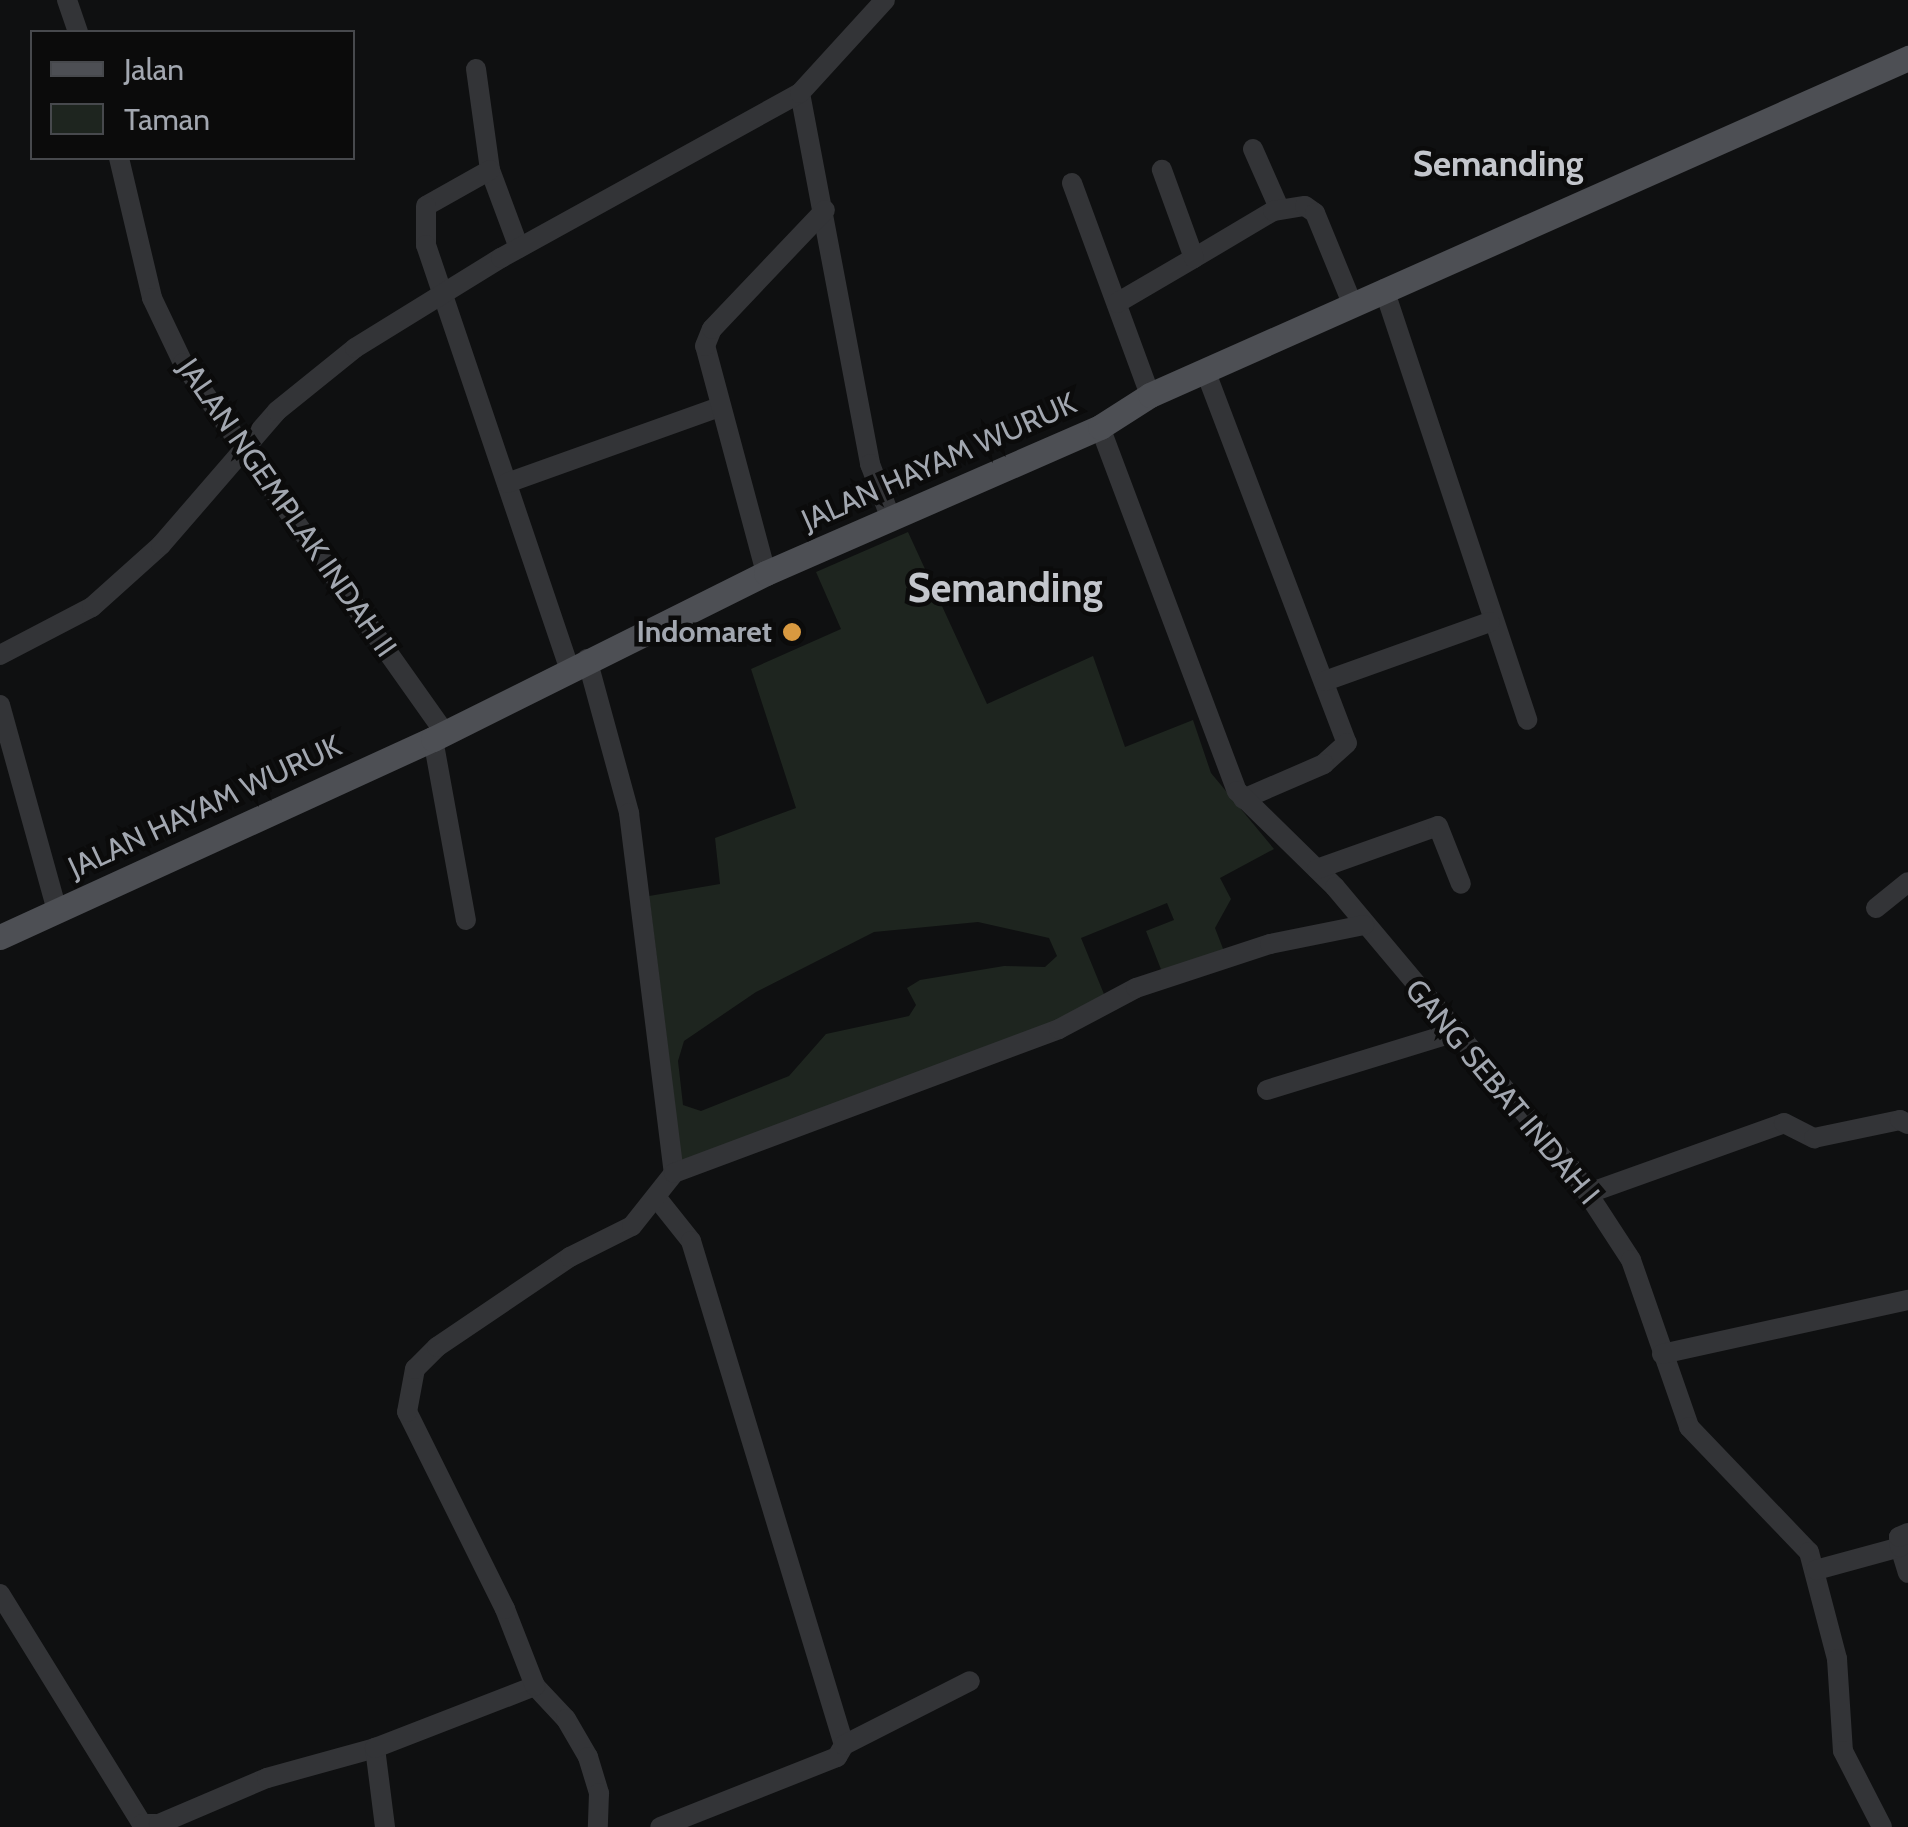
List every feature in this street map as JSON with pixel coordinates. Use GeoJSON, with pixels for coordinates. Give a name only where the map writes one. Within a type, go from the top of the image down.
{"type":"FeatureCollection","features":[{"type":"Feature","properties":{"kind":"main road","name":"JALAN HAYAM WURUK"},"geometry":{"type":"LineString","coordinates":[[0,937],[439,736],[578,663],[766,573],[1100,427],[1150,395],[1908,58]]}},
{"type":"Feature","properties":{"kind":"street"},"geometry":{"type":"LineString","coordinates":[[67,0],[77,30]]}},
{"type":"Feature","properties":{"kind":"street"},"geometry":{"type":"LineString","coordinates":[[0,655],[92,608],[161,545],[277,411],[355,348],[518,248],[800,93],[885,0]]}},
{"type":"Feature","properties":{"kind":"street"},"geometry":{"type":"LineString","coordinates":[[476,70],[490,170],[518,248]]}},
{"type":"Feature","properties":{"kind":"street"},"geometry":{"type":"LineString","coordinates":[[800,93],[870,464],[891,519]]}},
{"type":"Feature","properties":{"kind":"street"},"geometry":{"type":"LineString","coordinates":[[1253,149],[1280,208]]}},
{"type":"Feature","properties":{"kind":"street","name":"JALAN NGEMPLAK INDAH II"},"geometry":{"type":"LineString","coordinates":[[120,160],[163,325],[240,450],[439,736]]}},
{"type":"Feature","properties":{"kind":"street"},"geometry":{"type":"LineString","coordinates":[[490,170],[426,206],[426,246],[507,483],[578,663],[629,813],[674,1173]]}},
{"type":"Feature","properties":{"kind":"street"},"geometry":{"type":"LineString","coordinates":[[1162,170],[1194,258]]}},
{"type":"Feature","properties":{"kind":"street"},"geometry":{"type":"LineString","coordinates":[[1072,184],[1150,395]]}},
{"type":"Feature","properties":{"kind":"street"},"geometry":{"type":"LineString","coordinates":[[1118,303],[1280,208],[1305,206],[1315,213],[1352,304]]}},
{"type":"Feature","properties":{"kind":"street"},"geometry":{"type":"LineString","coordinates":[[766,573],[705,365],[712,330],[825,210]]}},
{"type":"Feature","properties":{"kind":"street"},"geometry":{"type":"LineString","coordinates":[[1384,289],[1490,622],[1527,720]]}},
{"type":"Feature","properties":{"kind":"street"},"geometry":{"type":"LineString","coordinates":[[1205,370],[1347,744],[1324,764],[1243,799]]}},
{"type":"Feature","properties":{"kind":"street"},"geometry":{"type":"LineString","coordinates":[[507,483],[718,408]]}},
{"type":"Feature","properties":{"kind":"street","name":"GANG SEBAT INDAH I"},"geometry":{"type":"LineString","coordinates":[[1100,427],[1243,799],[1318,869],[1589,1193],[1631,1260],[1662,1354],[1698,1439],[1799,1536],[1816,1570],[1837,1659],[1842,1751],[1882,1827]]}},
{"type":"Feature","properties":{"kind":"street"},"geometry":{"type":"LineString","coordinates":[[1324,681],[1490,622]]}},
{"type":"Feature","properties":{"kind":"street"},"geometry":{"type":"LineString","coordinates":[[0,705],[57,910]]}},
{"type":"Feature","properties":{"kind":"street"},"geometry":{"type":"LineString","coordinates":[[439,736],[466,920]]}},
{"type":"Feature","properties":{"kind":"street"},"geometry":{"type":"LineString","coordinates":[[1318,869],[1438,826],[1461,884]]}},
{"type":"Feature","properties":{"kind":"street"},"geometry":{"type":"LineString","coordinates":[[1876,908],[1908,882]]}},
{"type":"Feature","properties":{"kind":"street"},"geometry":{"type":"LineString","coordinates":[[598,1827],[600,1793],[588,1757],[566,1719],[535,1686],[505,1608],[407,1412],[406,1393],[416,1368],[438,1347],[570,1257],[632,1226],[674,1173],[1058,1029],[1136,988],[1270,944],[1364,926]]}},
{"type":"Feature","properties":{"kind":"street"},"geometry":{"type":"LineString","coordinates":[[1268,1090],[1452,1033]]}},
{"type":"Feature","properties":{"kind":"street"},"geometry":{"type":"LineString","coordinates":[[1589,1193],[1784,1123],[1814,1138],[1908,1124]]}},
{"type":"Feature","properties":{"kind":"street"},"geometry":{"type":"LineString","coordinates":[[656,1197],[691,1241],[844,1744]]}},
{"type":"Feature","properties":{"kind":"street"},"geometry":{"type":"LineString","coordinates":[[1662,1354],[1908,1300]]}},
{"type":"Feature","properties":{"kind":"street"},"geometry":{"type":"LineString","coordinates":[[1816,1570],[1904,1540],[1908,1573]]}},
{"type":"Feature","properties":{"kind":"street"},"geometry":{"type":"LineString","coordinates":[[0,1594],[142,1824],[159,1824],[267,1778],[375,1748],[535,1686]]}},
{"type":"Feature","properties":{"kind":"street"},"geometry":{"type":"LineString","coordinates":[[660,1827],[838,1757],[844,1744],[970,1681]]}},
{"type":"Feature","properties":{"kind":"street"},"geometry":{"type":"LineString","coordinates":[[375,1748],[385,1827]]}},
{"type":"Feature","properties":{"kind":"green space"},"geometry":{"type":"Polygon","coordinates":[[[908,532],[987,704],[1093,656],[1125,747],[1193,720],[1211,773],[1274,849],[1220,878],[1231,899],[1215,928],[1227,959],[1164,977],[1146,931],[1174,920],[1167,903],[1081,938],[1106,999],[1021,1041],[892,1081],[682,1164],[649,896],[720,884],[715,838],[796,808],[751,669],[841,629],[816,572],[908,532]],[[978,922],[874,932],[756,992],[684,1041],[678,1061],[683,1105],[701,1111],[789,1076],[826,1034],[909,1016],[916,1005],[907,988],[920,980],[1004,966],[1045,967],[1057,956],[1049,938],[978,922]]]}},
{"type":"Feature","properties":{"kind":"place","name":"Indomaret"},"geometry":{"type":"Point","coordinates":[792,632]}},
{"type":"Feature","properties":{"kind":"district","name":"Semanding"},"geometry":{"type":"Point","coordinates":[1498,164]}},
{"type":"Feature","properties":{"kind":"district","name":"Semanding"},"geometry":{"type":"Point","coordinates":[1005,588]}}]}
